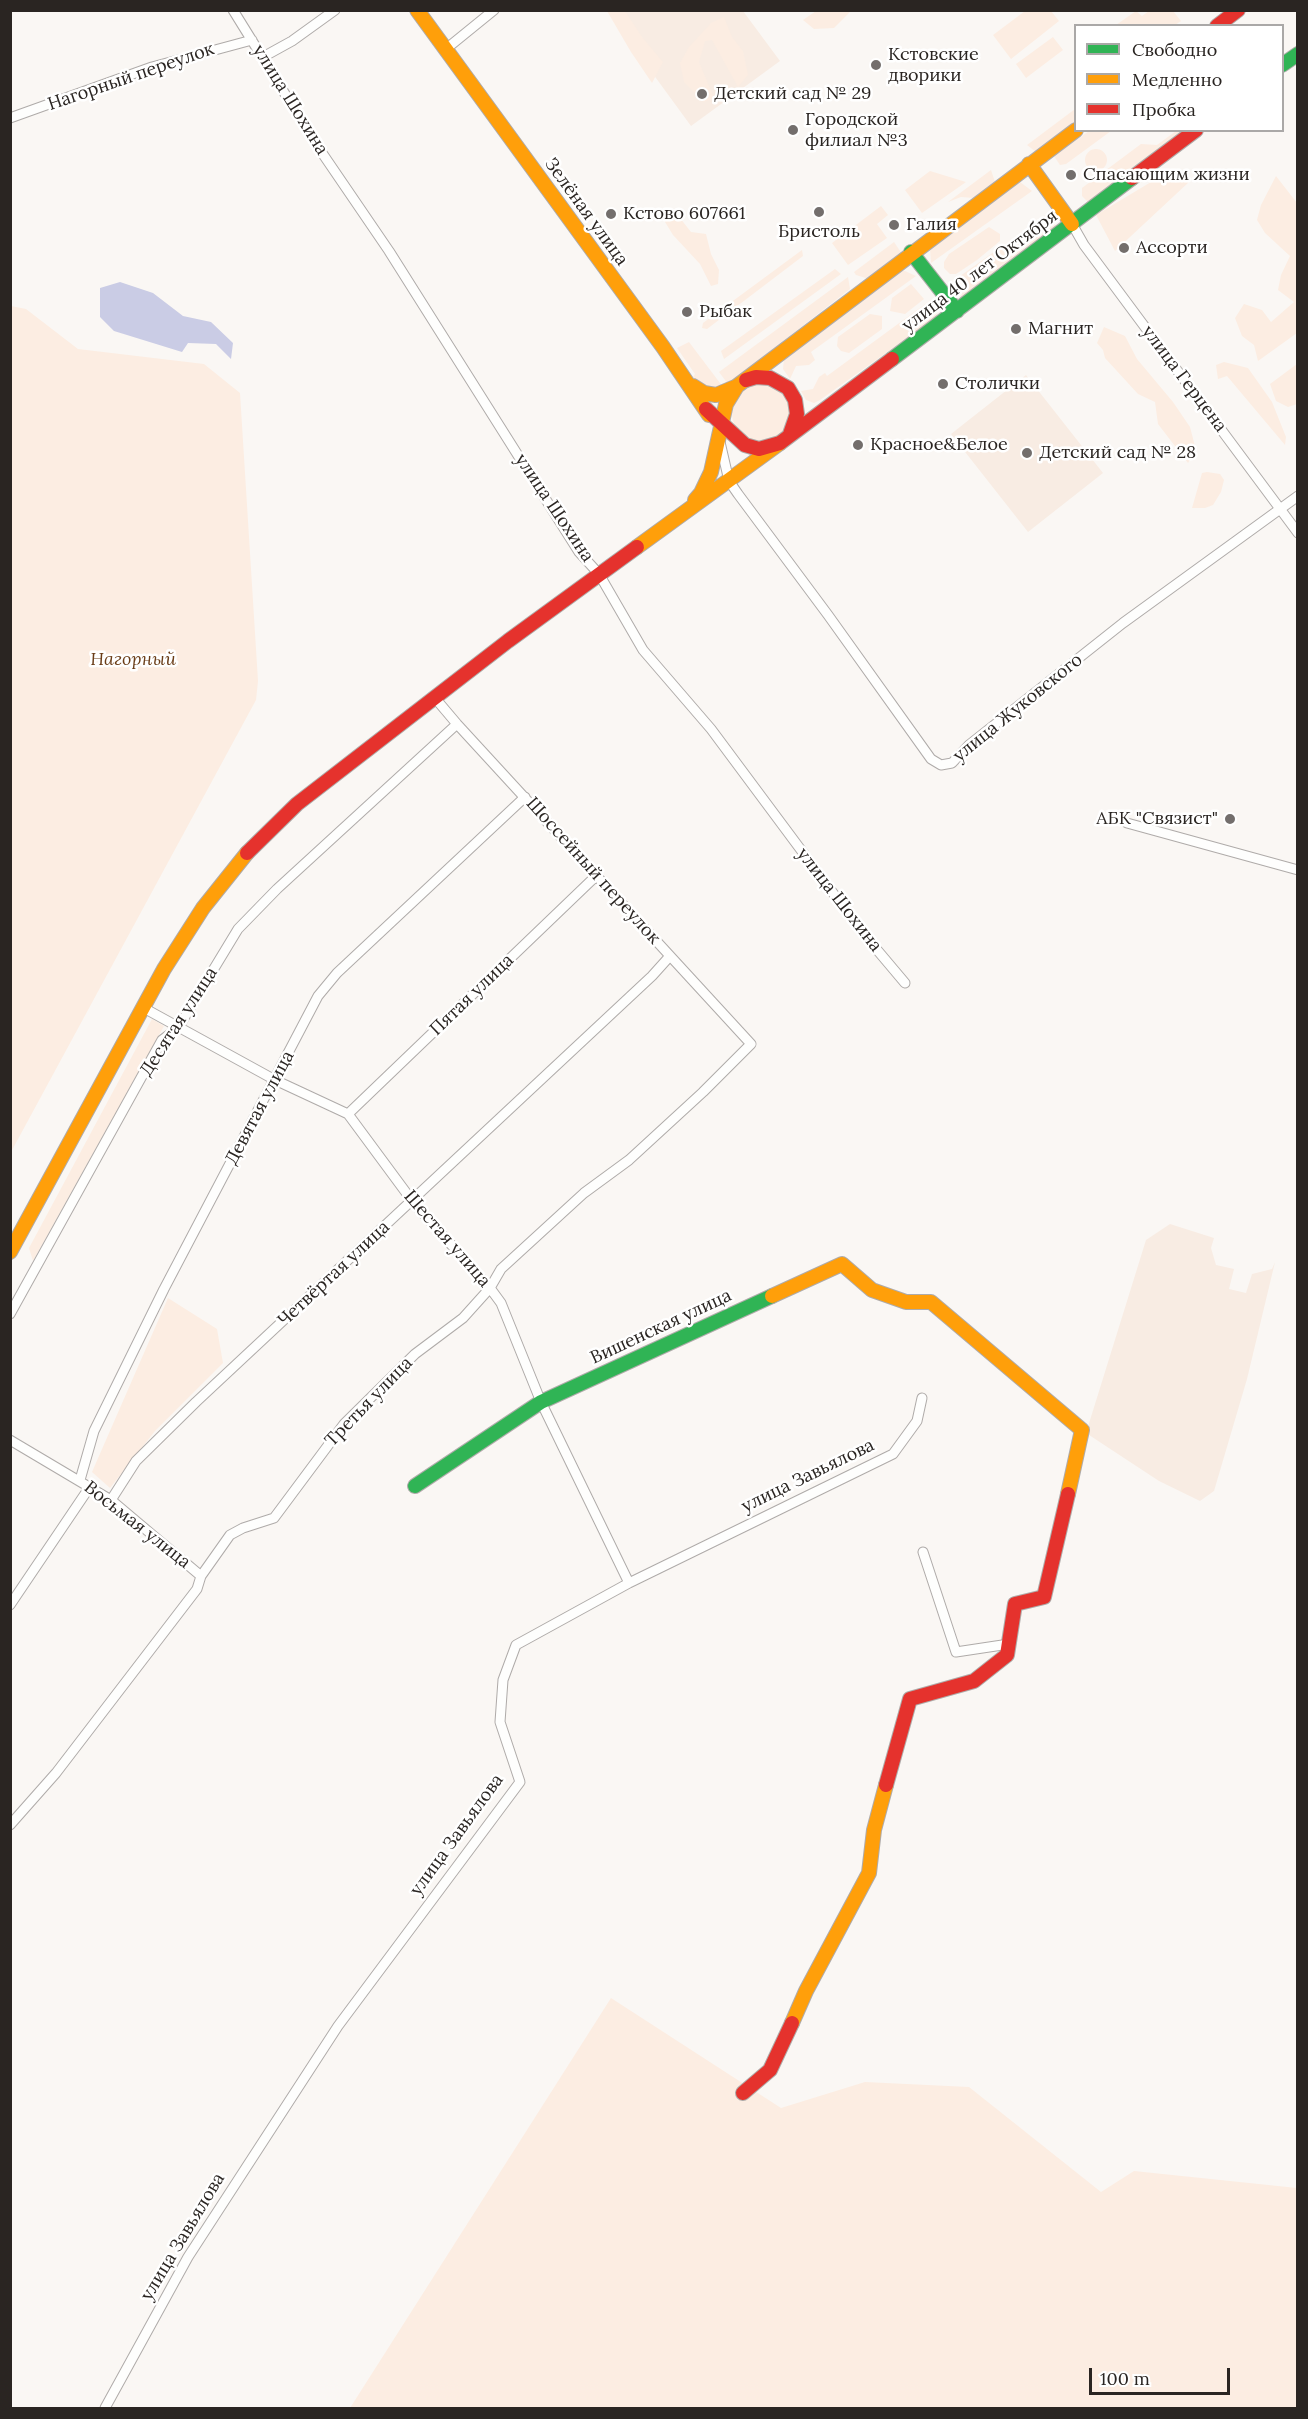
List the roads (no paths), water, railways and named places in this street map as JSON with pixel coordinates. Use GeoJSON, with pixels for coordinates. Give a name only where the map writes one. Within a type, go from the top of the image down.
{"type":"FeatureCollection","features":[{"type":"Feature","properties":{"kind":"street","name":"улица Шохина"},"geometry":{"type":"LineString","coordinates":[[233,10],[316,144],[396,261],[579,552],[599,574],[643,650],[711,729],[862,932],[905,983]]}},
{"type":"Feature","properties":{"kind":"street"},"geometry":{"type":"LineString","coordinates":[[262,57],[292,41],[335,10]]}},
{"type":"Feature","properties":{"kind":"street","name":"Зелёная улица"},"geometry":{"type":"LineString","coordinates":[[417,10],[681,373],[720,432]]}},
{"type":"Feature","properties":{"kind":"street"},"geometry":{"type":"LineString","coordinates":[[446,49],[494,10]]}},
{"type":"Feature","properties":{"kind":"street"},"geometry":{"type":"LineString","coordinates":[[1220,24],[1238,10]]}},
{"type":"Feature","properties":{"kind":"street","name":"Нагорный переулок"},"geometry":{"type":"LineString","coordinates":[[10,118],[152,67],[252,40]]}},
{"type":"Feature","properties":{"kind":"street"},"geometry":{"type":"LineString","coordinates":[[1284,64],[1298,54]]}},
{"type":"Feature","properties":{"kind":"street"},"geometry":{"type":"LineString","coordinates":[[681,373],[704,393],[723,393],[739,384],[1074,131]]}},
{"type":"Feature","properties":{"kind":"street","name":"улица 40 лет Октября"},"geometry":{"type":"LineString","coordinates":[[720,432],[734,437],[745,445],[759,449],[783,441],[1193,132]]}},
{"type":"Feature","properties":{"kind":"street"},"geometry":{"type":"LineString","coordinates":[[1029,165],[1072,224]]}},
{"type":"Feature","properties":{"kind":"street","name":"улица Герцена"},"geometry":{"type":"LineString","coordinates":[[1072,224],[1091,255],[1298,533]]}},
{"type":"Feature","properties":{"kind":"street"},"geometry":{"type":"LineString","coordinates":[[912,252],[957,311]]}},
{"type":"Feature","properties":{"kind":"street"},"geometry":{"type":"LineString","coordinates":[[10,1252],[142,1007],[203,908],[235,866],[264,834],[297,804],[599,574],[783,441],[794,428],[797,414],[795,400],[788,388],[777,380],[763,376],[739,384],[726,404],[709,480],[701,494],[685,511]]}},
{"type":"Feature","properties":{"kind":"street"},"geometry":{"type":"LineString","coordinates":[[726,404],[726,419],[734,437]]}},
{"type":"Feature","properties":{"kind":"street","name":"улица Жуковского"},"geometry":{"type":"LineString","coordinates":[[720,432],[729,481],[931,759],[941,765],[952,763],[969,745],[1123,623],[1298,496]]}},
{"type":"Feature","properties":{"kind":"street","name":"Шоссейный переулок"},"geometry":{"type":"LineString","coordinates":[[435,698],[752,1044]]}},
{"type":"Feature","properties":{"kind":"street","name":"Десятая улица"},"geometry":{"type":"LineString","coordinates":[[10,1314],[162,1040],[178,1028],[237,929],[277,889],[457,724]]}},
{"type":"Feature","properties":{"kind":"street","name":"Девятая улица"},"geometry":{"type":"LineString","coordinates":[[80,1480],[94,1431],[164,1289],[318,996],[338,973],[525,797]]}},
{"type":"Feature","properties":{"kind":"street"},"geometry":{"type":"LineString","coordinates":[[1127,823],[1298,870]]}},
{"type":"Feature","properties":{"kind":"street","name":"Пятая улица"},"geometry":{"type":"LineString","coordinates":[[348,1114],[597,875]]}},
{"type":"Feature","properties":{"kind":"street","name":"Четвёртая улица"},"geometry":{"type":"LineString","coordinates":[[111,1500],[136,1461],[189,1409],[413,1202],[652,976],[670,956]]}},
{"type":"Feature","properties":{"kind":"street","name":"Шестая улица"},"geometry":{"type":"LineString","coordinates":[[142,1007],[275,1080],[348,1114],[413,1202],[501,1303],[541,1402],[628,1583]]}},
{"type":"Feature","properties":{"kind":"street","name":"Третья улица"},"geometry":{"type":"LineString","coordinates":[[10,1826],[56,1773],[196,1589],[201,1576],[230,1535],[243,1528],[274,1518],[344,1424],[415,1354],[463,1318],[490,1288],[501,1269],[584,1193],[629,1160],[752,1044]]}},
{"type":"Feature","properties":{"kind":"street","name":"Вишенская улица"},"geometry":{"type":"LineString","coordinates":[[415,1486],[541,1402],[842,1264],[872,1290],[906,1302],[931,1302],[1082,1430],[1044,1597],[1015,1604],[1009,1644]]}},
{"type":"Feature","properties":{"kind":"street","name":"улица Завьялова"},"geometry":{"type":"LineString","coordinates":[[105,2409],[188,2257],[338,2026],[520,1782],[500,1722],[502,1680],[516,1645],[628,1583],[893,1454],[917,1421],[922,1398]]}},
{"type":"Feature","properties":{"kind":"street","name":"Восьмая улица"},"geometry":{"type":"LineString","coordinates":[[10,1440],[111,1500],[201,1576]]}},
{"type":"Feature","properties":{"kind":"street"},"geometry":{"type":"LineString","coordinates":[[10,1605],[89,1488]]}},
{"type":"Feature","properties":{"kind":"street"},"geometry":{"type":"LineString","coordinates":[[742,2093],[770,2070],[806,1991],[869,1873],[874,1830],[910,1699],[974,1681],[1007,1655],[1009,1644],[956,1652],[923,1551]]}},
{"type":"Feature","properties":{"kind":"water"},"geometry":{"type":"Polygon","coordinates":[[[120,282],[153,293],[183,316],[211,322],[233,343],[231,359],[216,344],[188,343],[182,352],[114,331],[100,317],[100,288],[120,282]]]}},
{"type":"Feature","properties":{"kind":"place","name":"Кстовские дворики"},"geometry":{"type":"Point","coordinates":[876,65]}},
{"type":"Feature","properties":{"kind":"place","name":"Детский сад № 29"},"geometry":{"type":"Point","coordinates":[702,94]}},
{"type":"Feature","properties":{"kind":"place","name":"Городской филиал №3"},"geometry":{"type":"Point","coordinates":[793,130]}},
{"type":"Feature","properties":{"kind":"place","name":"Спасающим жизни"},"geometry":{"type":"Point","coordinates":[1071,175]}},
{"type":"Feature","properties":{"kind":"place","name":"Бристоль"},"geometry":{"type":"Point","coordinates":[819,212]}},
{"type":"Feature","properties":{"kind":"place","name":"Кстово 607661"},"geometry":{"type":"Point","coordinates":[611,214]}},
{"type":"Feature","properties":{"kind":"place","name":"Галия"},"geometry":{"type":"Point","coordinates":[894,225]}},
{"type":"Feature","properties":{"kind":"place","name":"Ассорти"},"geometry":{"type":"Point","coordinates":[1124,248]}},
{"type":"Feature","properties":{"kind":"place","name":"Рыбак"},"geometry":{"type":"Point","coordinates":[687,312]}},
{"type":"Feature","properties":{"kind":"place","name":"Магнит"},"geometry":{"type":"Point","coordinates":[1016,329]}},
{"type":"Feature","properties":{"kind":"place","name":"Столички"},"geometry":{"type":"Point","coordinates":[943,384]}},
{"type":"Feature","properties":{"kind":"place","name":"Красное&Белое"},"geometry":{"type":"Point","coordinates":[858,445]}},
{"type":"Feature","properties":{"kind":"place","name":"Детский сад № 28"},"geometry":{"type":"Point","coordinates":[1027,453]}},
{"type":"Feature","properties":{"kind":"place","name":"АБК \"Связист\""},"geometry":{"type":"Point","coordinates":[1230,819]}},
{"type":"Feature","properties":{"kind":"park label","name":"Нагорный"},"geometry":{"type":"Point","coordinates":[133,660]}}]}
